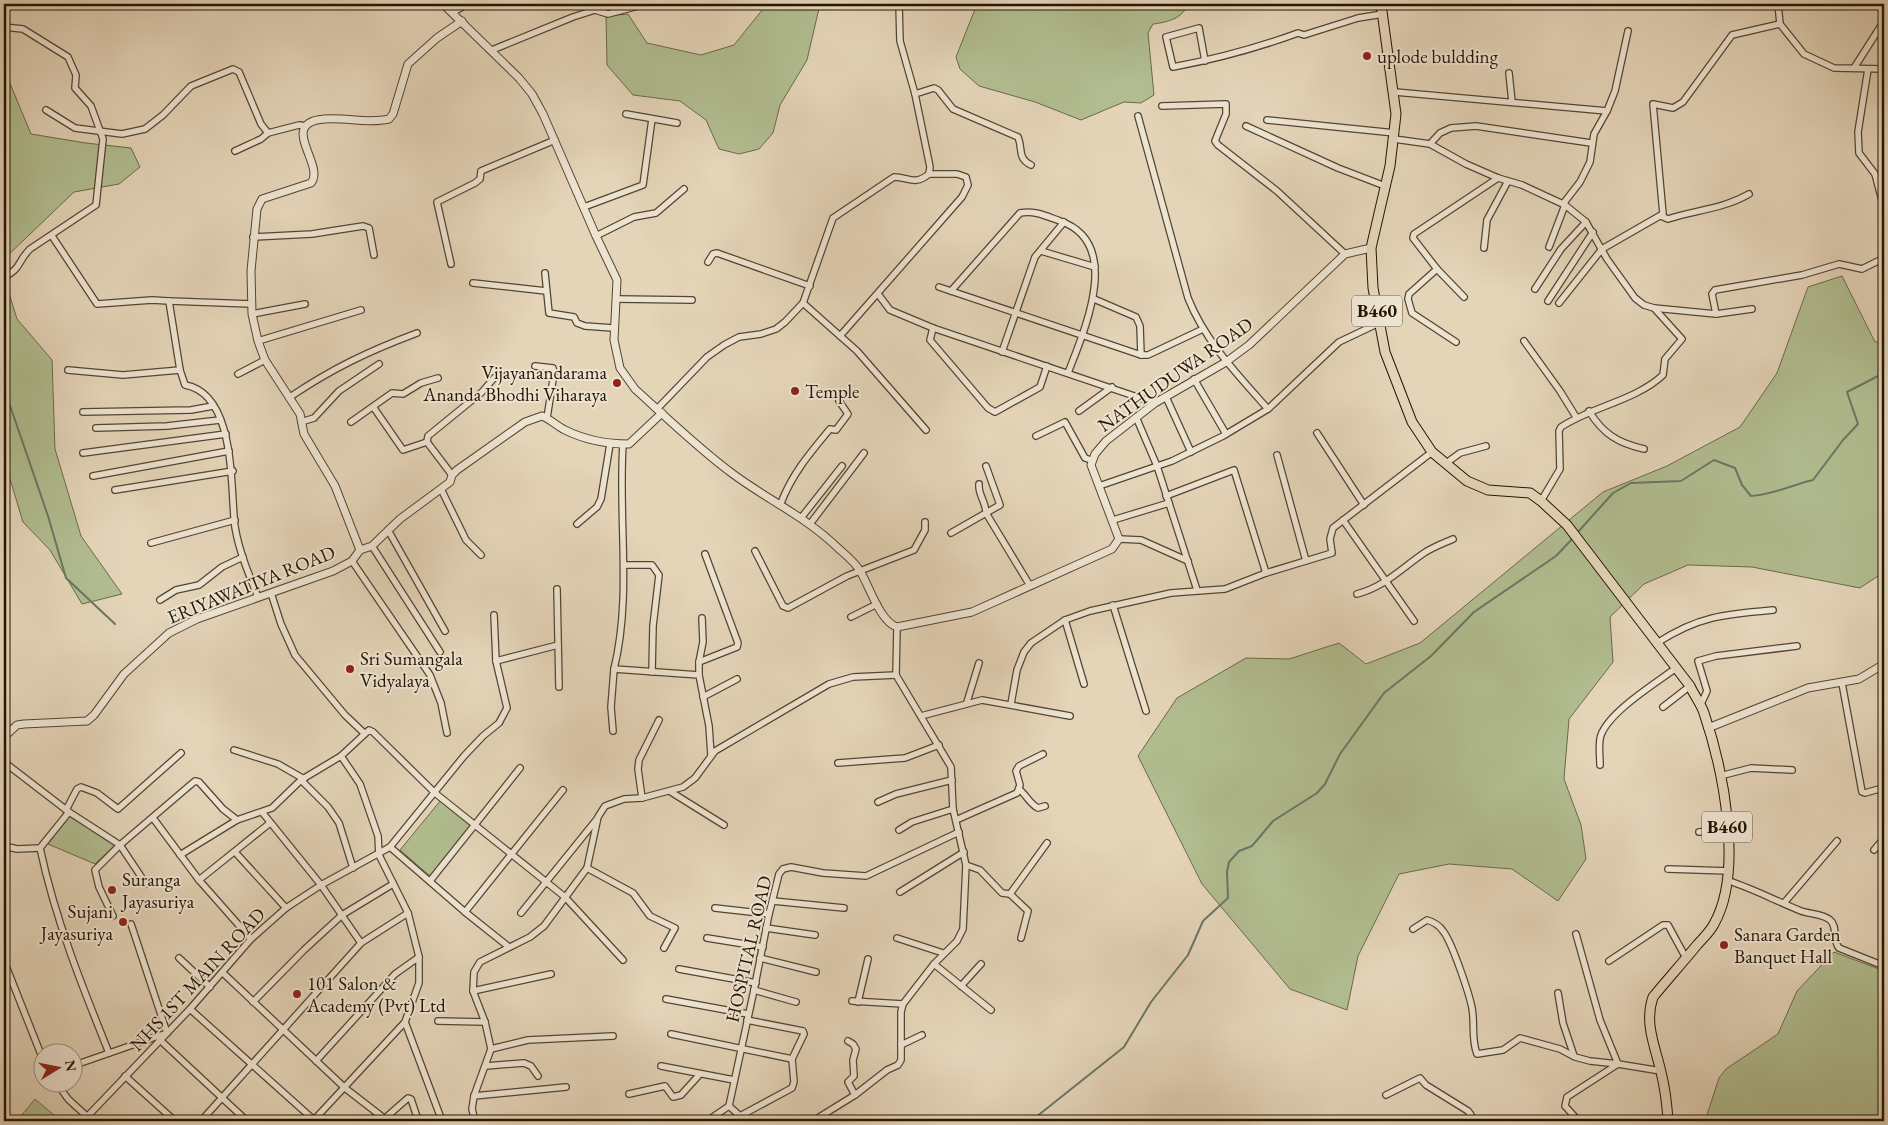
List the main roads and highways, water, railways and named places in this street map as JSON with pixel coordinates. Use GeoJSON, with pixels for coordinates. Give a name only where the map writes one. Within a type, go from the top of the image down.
{"type":"FeatureCollection","features":[{"type":"Feature","properties":{"kind":"main road","name":"B460"},"geometry":{"type":"LineString","coordinates":[[1381,4],[1395,92],[1395,136],[1386,186],[1371,248],[1373,288],[1385,352],[1412,422],[1432,452],[1445,464],[1479,487],[1497,492],[1522,492],[1541,500],[1567,525],[1690,686],[1708,728],[1720,776],[1727,829],[1729,881],[1714,925],[1653,997],[1649,1009],[1648,1024],[1661,1071],[1668,1121]]}},
{"type":"Feature","properties":{"kind":"waterway"},"geometry":{"type":"LineString","coordinates":[[1578,532],[1613,493],[1631,483],[1681,481],[1714,460],[1735,468],[1742,485],[1751,496],[1774,492],[1813,480],[1843,440],[1858,424],[1847,392],[1884,373]]}},
{"type":"Feature","properties":{"kind":"waterway"},"geometry":{"type":"LineString","coordinates":[[4,388],[48,516],[66,578],[115,624]]}},
{"type":"Feature","properties":{"kind":"waterway"},"geometry":{"type":"LineString","coordinates":[[1031,1121],[1124,1047],[1151,1002],[1188,955],[1203,921],[1228,898],[1227,872],[1229,862],[1239,851],[1252,846],[1273,821],[1317,793],[1325,784],[1340,754],[1384,693],[1431,656],[1474,612],[1556,556],[1573,538]]}},
{"type":"Feature","properties":{"kind":"place","name":"uplode buldding"},"geometry":{"type":"Point","coordinates":[1367,56]}},
{"type":"Feature","properties":{"kind":"place","name":"Vijayanandarama Ananda Bhodhi Viharaya"},"geometry":{"type":"Point","coordinates":[617,383]}},
{"type":"Feature","properties":{"kind":"place","name":"Temple"},"geometry":{"type":"Point","coordinates":[795,391]}},
{"type":"Feature","properties":{"kind":"place","name":"Sri Sumangala Vidyalaya"},"geometry":{"type":"Point","coordinates":[350,669]}},
{"type":"Feature","properties":{"kind":"place","name":"Suranga Jayasuriya"},"geometry":{"type":"Point","coordinates":[112,890]}},
{"type":"Feature","properties":{"kind":"place","name":"Sujani Jayasuriya"},"geometry":{"type":"Point","coordinates":[123,922]}},
{"type":"Feature","properties":{"kind":"place","name":"Sanara Garden Banquet Hall"},"geometry":{"type":"Point","coordinates":[1724,945]}},
{"type":"Feature","properties":{"kind":"place","name":"101 Salon & Academy (Pvt) Ltd"},"geometry":{"type":"Point","coordinates":[297,994]}}]}
